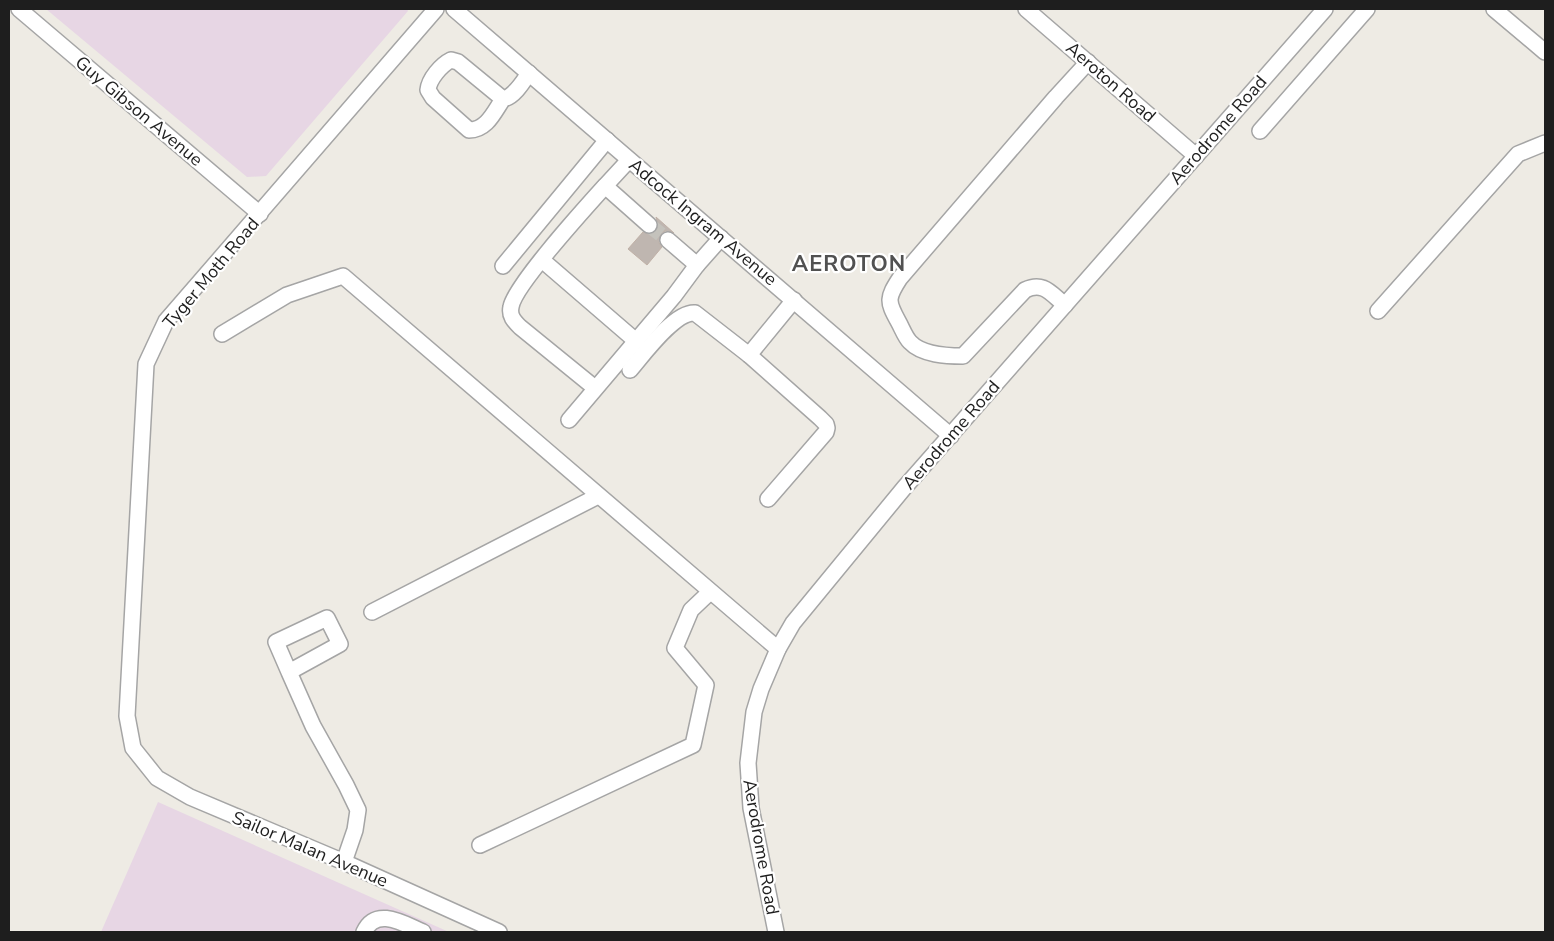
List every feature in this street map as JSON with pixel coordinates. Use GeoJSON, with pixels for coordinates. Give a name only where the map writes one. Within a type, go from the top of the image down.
{"type":"FeatureCollection","features":[{"type":"Feature","properties":{"kind":"street","name":"Guy Gibson Avenue"},"geometry":{"type":"LineString","coordinates":[[19,9],[260,214]]}},
{"type":"Feature","properties":{"kind":"street","name":"Tyger Moth Road"},"geometry":{"type":"LineString","coordinates":[[133,748],[127,716],[146,364],[166,321],[436,9]]}},
{"type":"Feature","properties":{"kind":"street","name":"Adcock Ingram Avenue"},"geometry":{"type":"LineString","coordinates":[[454,9],[951,436]]}},
{"type":"Feature","properties":{"kind":"street","name":"Aeroton Road"},"geometry":{"type":"LineString","coordinates":[[1026,9],[1196,156]]}},
{"type":"Feature","properties":{"kind":"street","name":"Aerodrome Road"},"geometry":{"type":"LineString","coordinates":[[776,932],[751,808],[748,763],[754,712],[761,688],[778,649],[793,623],[904,488],[1325,9]]}},
{"type":"Feature","properties":{"kind":"street"},"geometry":{"type":"LineString","coordinates":[[1260,131],[1367,9]]}},
{"type":"Feature","properties":{"kind":"street"},"geometry":{"type":"LineString","coordinates":[[1494,9],[1545,52]]}},
{"type":"Feature","properties":{"kind":"street"},"geometry":{"type":"LineString","coordinates":[[503,99],[458,62],[451,60],[444,64],[428,85],[428,90],[433,98],[469,130],[477,130],[483,127],[503,99],[512,95],[529,73]]}},
{"type":"Feature","properties":{"kind":"street"},"geometry":{"type":"LineString","coordinates":[[1065,305],[1042,287],[1034,286],[1025,290],[963,356],[946,356],[921,349],[910,342],[890,306],[891,292],[900,278],[1088,62]]}},
{"type":"Feature","properties":{"kind":"street"},"geometry":{"type":"LineString","coordinates":[[503,266],[607,140]]}},
{"type":"Feature","properties":{"kind":"street"},"geometry":{"type":"LineString","coordinates":[[1378,312],[1518,154],[1545,143]]}},
{"type":"Feature","properties":{"kind":"street"},"geometry":{"type":"LineString","coordinates":[[595,388],[520,327],[511,315],[512,301],[542,260],[629,160]]}},
{"type":"Feature","properties":{"kind":"street"},"geometry":{"type":"LineString","coordinates":[[605,186],[649,225]]}},
{"type":"Feature","properties":{"kind":"street"},"geometry":{"type":"LineString","coordinates":[[569,420],[721,238]]}},
{"type":"Feature","properties":{"kind":"street"},"geometry":{"type":"LineString","coordinates":[[668,240],[697,265]]}},
{"type":"Feature","properties":{"kind":"street"},"geometry":{"type":"LineString","coordinates":[[542,260],[636,340]]}},
{"type":"Feature","properties":{"kind":"street"},"geometry":{"type":"LineString","coordinates":[[222,334],[287,296],[343,276],[778,649]]}},
{"type":"Feature","properties":{"kind":"street"},"geometry":{"type":"LineString","coordinates":[[749,355],[794,300]]}},
{"type":"Feature","properties":{"kind":"street"},"geometry":{"type":"LineString","coordinates":[[630,370],[666,330],[680,317],[691,312],[698,315],[749,355],[820,418],[827,428],[768,499]]}},
{"type":"Feature","properties":{"kind":"street"},"geometry":{"type":"LineString","coordinates":[[372,612],[598,496]]}},
{"type":"Feature","properties":{"kind":"street"},"geometry":{"type":"LineString","coordinates":[[480,846],[693,745],[706,685],[675,648],[691,610],[710,592]]}},
{"type":"Feature","properties":{"kind":"street"},"geometry":{"type":"LineString","coordinates":[[289,672],[313,726],[358,810],[355,830],[344,862]]}},
{"type":"Feature","properties":{"kind":"street","name":"Sailor Malan Avenue"},"geometry":{"type":"LineString","coordinates":[[133,748],[157,778],[190,797],[344,862],[499,932]]}},
{"type":"Feature","properties":{"kind":"street"},"geometry":{"type":"LineString","coordinates":[[364,932],[371,922],[382,917],[423,932]]}},
{"type":"Feature","properties":{"kind":"shaded area"},"geometry":{"type":"Polygon","coordinates":[[[46,9],[407,9],[408,11],[266,176],[247,177],[46,9]]]}},
{"type":"Feature","properties":{"kind":"shaded area"},"geometry":{"type":"Polygon","coordinates":[[[158,802],[449,932],[101,932],[158,802]]]}},
{"type":"Feature","properties":{"kind":"building"},"geometry":{"type":"Polygon","coordinates":[[[656,217],[674,233],[665,231],[661,234],[659,243],[662,247],[647,265],[628,249],[643,232],[651,234],[656,231],[658,226],[656,217]]]}},
{"type":"Feature","properties":{"kind":"tunnel"},"geometry":{"type":"LineString","coordinates":[[649,225],[668,240]]}},
{"type":"Feature","properties":{"kind":"district","name":"AEROTON"},"geometry":{"type":"Point","coordinates":[849,264]}}]}
